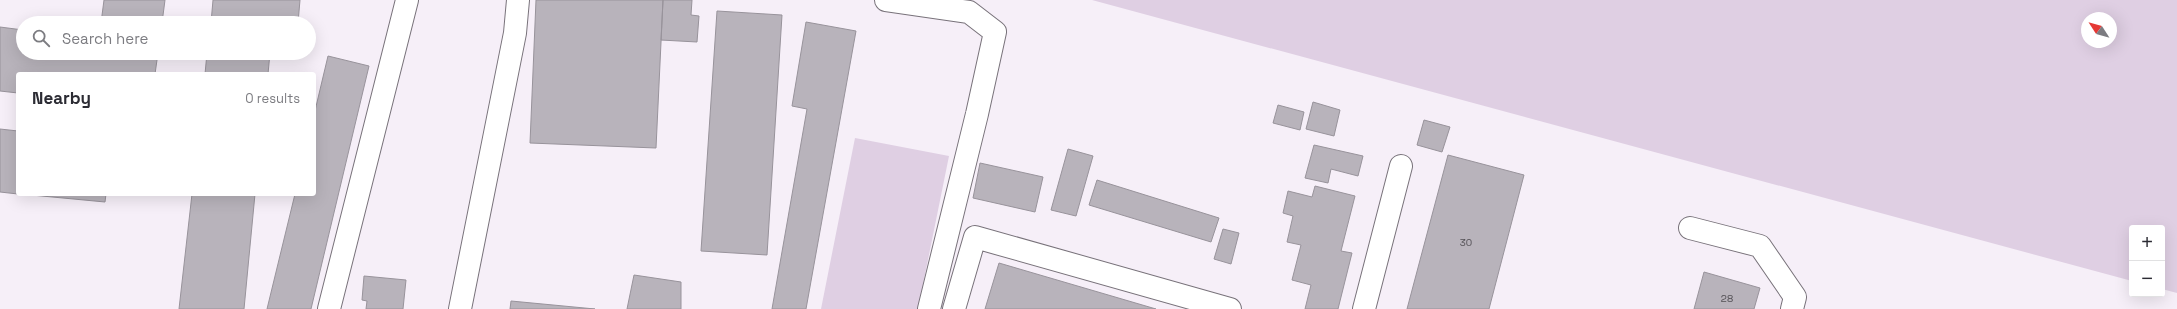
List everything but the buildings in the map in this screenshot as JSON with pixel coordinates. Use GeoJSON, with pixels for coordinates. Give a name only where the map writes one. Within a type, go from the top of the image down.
{"type":"FeatureCollection","features":[{"type":"Feature","properties":{"kind":"lane"},"geometry":{"type":"LineString","coordinates":[[329,309],[407,0]]}},
{"type":"Feature","properties":{"kind":"lane"},"geometry":{"type":"LineString","coordinates":[[460,309],[515,33],[518,0]]}},
{"type":"Feature","properties":{"kind":"lane"},"geometry":{"type":"LineString","coordinates":[[886,0],[969,12],[995,32],[977,114],[928,309]]}},
{"type":"Feature","properties":{"kind":"lane"},"geometry":{"type":"LineString","coordinates":[[1364,309],[1401,166]]}},
{"type":"Feature","properties":{"kind":"lane"},"geometry":{"type":"LineString","coordinates":[[1690,228],[1760,246],[1795,297],[1792,309]]}},
{"type":"Feature","properties":{"kind":"lane"},"geometry":{"type":"LineString","coordinates":[[954,309],[975,237],[1230,309]]}},
{"type":"Feature","properties":{"kind":"shaded area"},"geometry":{"type":"Polygon","coordinates":[[[1092,0],[2177,0],[2177,293],[2165,290],[2165,225],[2129,225],[2129,280],[1092,0]]]}},
{"type":"Feature","properties":{"kind":"shaded area"},"geometry":{"type":"Polygon","coordinates":[[[855,138],[949,156],[918,309],[821,309],[855,138]]]}}]}
